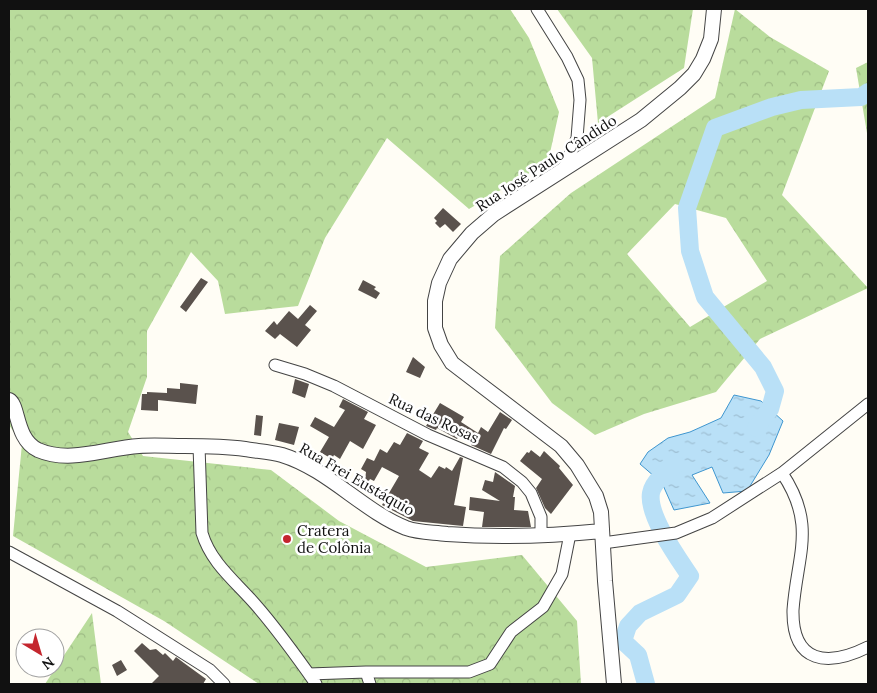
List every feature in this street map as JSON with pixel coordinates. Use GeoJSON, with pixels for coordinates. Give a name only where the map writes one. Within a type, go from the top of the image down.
{"type":"FeatureCollection","features":[{"type":"Feature","properties":{"kind":"street"},"geometry":{"type":"LineString","coordinates":[[537,9],[563,50],[578,80],[580,100],[577,138],[563,170]]}},
{"type":"Feature","properties":{"kind":"street","name":"Rua José Paulo Cândido"},"geometry":{"type":"LineString","coordinates":[[614,684],[601,512],[596,496],[578,465],[561,446],[452,363],[441,345],[435,328],[435,301],[439,283],[450,259],[472,233],[494,214],[641,120],[694,74],[711,40],[714,9]]}},
{"type":"Feature","properties":{"kind":"street","name":"Rua das Rosas"},"geometry":{"type":"LineString","coordinates":[[275,365],[305,374],[334,386],[428,435],[502,467],[522,482],[531,493],[541,517],[541,535]]}},
{"type":"Feature","properties":{"kind":"street","name":"Rua Frei Eustáquio"},"geometry":{"type":"LineString","coordinates":[[9,400],[14,405],[17,422],[29,443],[38,450],[58,455],[89,454],[136,446],[223,446],[282,455],[318,472],[405,528],[431,534],[501,537],[570,534],[602,537]]}},
{"type":"Feature","properties":{"kind":"street"},"geometry":{"type":"LineString","coordinates":[[602,537],[654,537],[676,533],[712,518],[782,473],[868,404]]}},
{"type":"Feature","properties":{"kind":"street"},"geometry":{"type":"LineString","coordinates":[[198,446],[202,533],[206,546],[213,558],[255,604],[316,684]]}},
{"type":"Feature","properties":{"kind":"street"},"geometry":{"type":"LineString","coordinates":[[782,473],[795,496],[801,514],[803,529],[793,610],[793,624],[796,637],[804,649],[814,657],[826,659],[844,656],[868,647]]}},
{"type":"Feature","properties":{"kind":"street"},"geometry":{"type":"LineString","coordinates":[[309,674],[469,672],[490,664],[511,632],[543,607],[562,574],[570,534]]}},
{"type":"Feature","properties":{"kind":"street"},"geometry":{"type":"LineString","coordinates":[[9,552],[116,611],[210,670],[224,684]]}},
{"type":"Feature","properties":{"kind":"street"},"geometry":{"type":"LineString","coordinates":[[366,672],[370,684]]}},
{"type":"Feature","properties":{"kind":"green space"},"geometry":{"type":"Polygon","coordinates":[[[9,9],[510,9],[529,38],[559,112],[548,162],[469,209],[387,138],[325,238],[298,306],[225,314],[218,281],[191,252],[147,331],[147,377],[128,432],[143,456],[271,470],[339,521],[426,567],[522,555],[577,621],[581,684],[259,684],[164,621],[13,536],[22,444],[9,425],[9,9]]]}},
{"type":"Feature","properties":{"kind":"green space"},"geometry":{"type":"Polygon","coordinates":[[[557,9],[693,9],[684,68],[598,123],[592,58],[557,9]]]}},
{"type":"Feature","properties":{"kind":"green space"},"geometry":{"type":"Polygon","coordinates":[[[735,9],[770,37],[829,71],[782,195],[868,288],[760,339],[716,392],[644,414],[595,435],[552,403],[495,328],[500,256],[571,193],[715,98],[735,9]],[[675,204],[627,254],[690,327],[767,281],[726,218],[675,204]]]}},
{"type":"Feature","properties":{"kind":"green space"},"geometry":{"type":"Polygon","coordinates":[[[868,62],[868,139],[856,68],[868,62]]]}},
{"type":"Feature","properties":{"kind":"green space"},"geometry":{"type":"Polygon","coordinates":[[[92,613],[101,684],[45,684],[49,678],[65,678],[65,654],[92,613]]]}},
{"type":"Feature","properties":{"kind":"water"},"geometry":{"type":"Polygon","coordinates":[[[734,395],[761,401],[783,421],[769,455],[747,491],[723,493],[712,467],[692,475],[710,503],[674,510],[662,483],[640,464],[648,452],[668,438],[690,432],[721,418],[734,395]]]}},
{"type":"Feature","properties":{"kind":"building"},"geometry":{"type":"Polygon","coordinates":[[[443,208],[461,224],[453,232],[445,224],[440,228],[435,223],[437,221],[434,218],[443,208]]]}},
{"type":"Feature","properties":{"kind":"building"},"geometry":{"type":"Polygon","coordinates":[[[201,278],[208,282],[186,312],[180,307],[201,278]]]}},
{"type":"Feature","properties":{"kind":"building"},"geometry":{"type":"Polygon","coordinates":[[[363,280],[376,287],[374,289],[380,293],[376,299],[358,290],[363,280]]]}},
{"type":"Feature","properties":{"kind":"building"},"geometry":{"type":"Polygon","coordinates":[[[310,305],[317,311],[305,325],[311,330],[297,347],[280,334],[275,339],[265,331],[274,321],[277,325],[289,311],[298,319],[310,305]]]}},
{"type":"Feature","properties":{"kind":"building"},"geometry":{"type":"Polygon","coordinates":[[[413,357],[425,367],[420,378],[406,372],[413,357]]]}},
{"type":"Feature","properties":{"kind":"building"},"geometry":{"type":"Polygon","coordinates":[[[295,379],[309,384],[305,398],[292,393],[295,379]]]}},
{"type":"Feature","properties":{"kind":"building"},"geometry":{"type":"Polygon","coordinates":[[[180,383],[198,385],[196,404],[158,400],[158,411],[141,410],[142,394],[147,394],[147,392],[167,393],[167,388],[180,389],[180,383]]]}},
{"type":"Feature","properties":{"kind":"building"},"geometry":{"type":"Polygon","coordinates":[[[343,399],[368,412],[364,419],[376,425],[363,449],[350,441],[340,459],[334,455],[332,459],[320,452],[329,437],[310,426],[315,417],[334,427],[345,410],[339,407],[343,399]]]}},
{"type":"Feature","properties":{"kind":"building"},"geometry":{"type":"Polygon","coordinates":[[[440,403],[464,417],[461,422],[478,433],[481,427],[488,432],[500,412],[512,420],[506,429],[504,428],[491,454],[471,445],[472,443],[459,436],[457,439],[437,428],[436,430],[426,426],[440,403]]]}},
{"type":"Feature","properties":{"kind":"building"},"geometry":{"type":"Polygon","coordinates":[[[256,415],[263,416],[261,436],[254,435],[256,415]]]}},
{"type":"Feature","properties":{"kind":"building"},"geometry":{"type":"Polygon","coordinates":[[[279,423],[299,427],[294,445],[275,440],[279,423]]]}},
{"type":"Feature","properties":{"kind":"building"},"geometry":{"type":"Polygon","coordinates":[[[407,433],[423,441],[419,448],[429,453],[419,470],[431,478],[439,466],[445,469],[446,467],[452,471],[460,457],[463,458],[454,505],[466,507],[463,526],[413,521],[382,505],[399,476],[382,467],[374,481],[370,479],[364,489],[366,472],[361,469],[367,458],[374,461],[380,449],[387,453],[394,442],[400,445],[407,433]]]}},
{"type":"Feature","properties":{"kind":"building"},"geometry":{"type":"Polygon","coordinates":[[[531,450],[540,457],[544,451],[560,466],[559,468],[573,485],[551,514],[545,508],[536,488],[542,479],[520,461],[531,450]]]}},
{"type":"Feature","properties":{"kind":"building"},"geometry":{"type":"Polygon","coordinates":[[[495,472],[515,486],[513,497],[515,497],[514,510],[528,511],[531,527],[482,527],[484,512],[469,510],[470,497],[500,501],[482,490],[485,480],[493,482],[495,472]]]}},
{"type":"Feature","properties":{"kind":"building"},"geometry":{"type":"Polygon","coordinates":[[[142,643],[150,650],[156,649],[163,655],[165,653],[173,661],[176,657],[206,679],[203,684],[151,684],[159,676],[134,651],[142,643]]]}},
{"type":"Feature","properties":{"kind":"building"},"geometry":{"type":"Polygon","coordinates":[[[121,660],[127,670],[117,676],[112,665],[121,660]]]}},
{"type":"Feature","properties":{"kind":"waterway"},"geometry":{"type":"LineString","coordinates":[[756,428],[770,409],[775,391],[763,367],[705,297],[690,251],[687,208],[715,128],[772,107],[801,100],[861,97],[868,92]]}},
{"type":"Feature","properties":{"kind":"waterway"},"geometry":{"type":"LineString","coordinates":[[646,684],[638,655],[623,641],[628,626],[640,613],[677,595],[690,576],[664,536],[651,502],[654,484],[676,464]]}},
{"type":"Feature","properties":{"kind":"place","name":"Cratera de Colônia"},"geometry":{"type":"Point","coordinates":[287,539]}}]}
